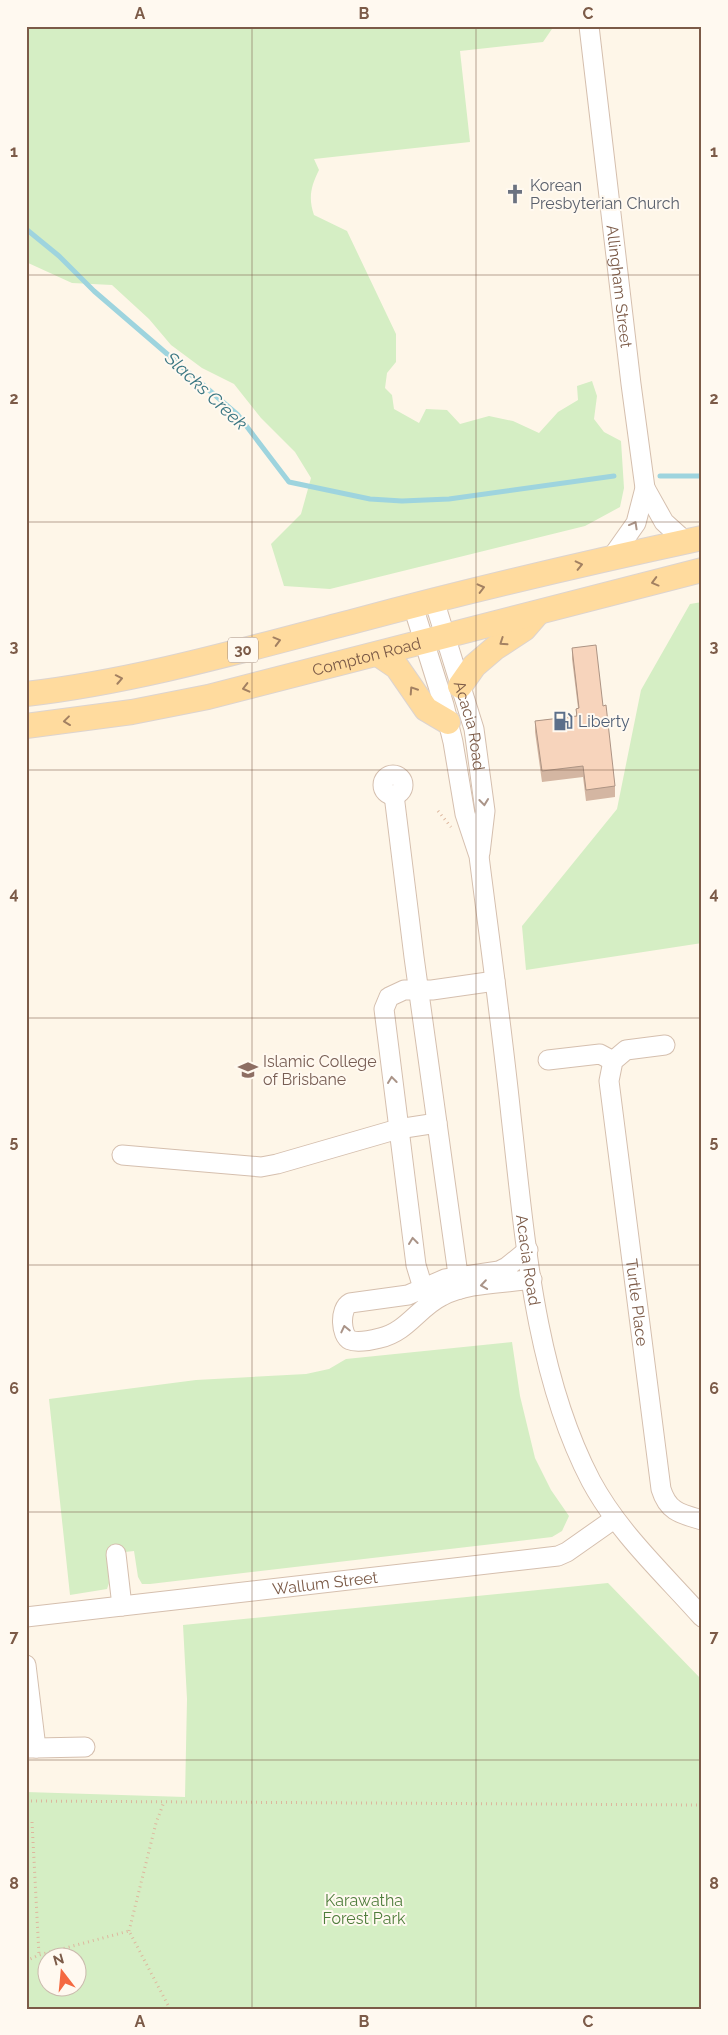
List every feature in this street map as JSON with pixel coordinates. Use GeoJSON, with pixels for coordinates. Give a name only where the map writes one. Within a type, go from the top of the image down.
{"type":"FeatureCollection","features":[{"type":"Feature","properties":{"kind":"main road","name":"30"},"geometry":{"type":"LineString","coordinates":[[26,694],[128,677],[228,654],[423,603],[612,557],[693,540]]}},
{"type":"Feature","properties":{"kind":"main road","name":"Compton Road"},"geometry":{"type":"LineString","coordinates":[[26,726],[94,718],[176,704],[286,678],[702,570]]}},
{"type":"Feature","properties":{"kind":"main road"},"geometry":{"type":"LineString","coordinates":[[460,686],[474,666],[495,648],[524,629],[540,611]]}},
{"type":"Feature","properties":{"kind":"main road"},"geometry":{"type":"LineString","coordinates":[[378,654],[394,663],[426,709],[448,722]]}},
{"type":"Feature","properties":{"kind":"street","name":"Allingham Street"},"geometry":{"type":"LineString","coordinates":[[588,26],[645,488],[664,522],[693,540]]}},
{"type":"Feature","properties":{"kind":"street","name":"Allingham Street"},"geometry":{"type":"LineString","coordinates":[[612,557],[636,523],[645,488]]}},
{"type":"Feature","properties":{"kind":"street","name":"Acacia Road"},"geometry":{"type":"LineString","coordinates":[[423,603],[434,639],[465,814],[479,856],[528,1250],[545,1350],[566,1422],[591,1481],[614,1519],[702,1617]]}},
{"type":"Feature","properties":{"kind":"street","name":"Acacia Road"},"geometry":{"type":"LineString","coordinates":[[434,639],[460,686],[474,729],[485,811],[479,856]]}},
{"type":"Feature","properties":{"kind":"street"},"geometry":{"type":"LineString","coordinates":[[394,795],[436,1123],[459,1283]]}},
{"type":"Feature","properties":{"kind":"street"},"geometry":{"type":"LineString","coordinates":[[423,1288],[416,1265],[384,1009],[386,1002],[393,995],[404,990],[432,990],[496,981]]}},
{"type":"Feature","properties":{"kind":"street"},"geometry":{"type":"LineString","coordinates":[[548,1060],[600,1054],[613,1061],[626,1050],[665,1045]]}},
{"type":"Feature","properties":{"kind":"street","name":"Turtle Place"},"geometry":{"type":"LineString","coordinates":[[613,1061],[610,1081],[661,1489],[664,1500],[670,1508],[680,1514],[702,1520]]}},
{"type":"Feature","properties":{"kind":"street"},"geometry":{"type":"LineString","coordinates":[[122,1155],[261,1167],[398,1129],[436,1123]]}},
{"type":"Feature","properties":{"kind":"street"},"geometry":{"type":"LineString","coordinates":[[528,1250],[512,1264],[499,1271],[459,1283],[407,1325],[393,1333],[369,1340],[354,1341],[347,1338],[342,1313],[346,1305],[354,1301],[408,1295],[445,1279],[459,1283],[532,1279]]}},
{"type":"Feature","properties":{"kind":"street","name":"Wallum Street"},"geometry":{"type":"LineString","coordinates":[[26,1617],[558,1556],[567,1552],[614,1519]]}},
{"type":"Feature","properties":{"kind":"street"},"geometry":{"type":"LineString","coordinates":[[116,1554],[122,1606]]}},
{"type":"Feature","properties":{"kind":"street"},"geometry":{"type":"LineString","coordinates":[[26,1665],[31,1748],[86,1747]]}},
{"type":"Feature","properties":{"kind":"path"},"geometry":{"type":"LineString","coordinates":[[26,1801],[702,1805]]}},
{"type":"Feature","properties":{"kind":"path"},"geometry":{"type":"LineString","coordinates":[[164,1802],[156,1823],[129,1931],[170,2009]]}},
{"type":"Feature","properties":{"kind":"path"},"geometry":{"type":"LineString","coordinates":[[32,1822],[39,1948]]}},
{"type":"Feature","properties":{"kind":"path"},"geometry":{"type":"LineString","coordinates":[[65,1948],[129,1931]]}},
{"type":"Feature","properties":{"kind":"path"},"geometry":{"type":"LineString","coordinates":[[26,1961],[38,1955]]}},
{"type":"Feature","properties":{"kind":"green space"},"geometry":{"type":"Polygon","coordinates":[[[26,26],[554,26],[543,42],[460,51],[470,142],[314,159],[319,170],[312,187],[311,203],[314,215],[347,231],[396,334],[396,362],[387,373],[385,388],[392,395],[394,409],[419,423],[426,409],[447,410],[460,424],[489,416],[513,421],[539,433],[558,412],[578,400],[577,386],[592,381],[597,396],[594,419],[604,432],[621,441],[624,488],[620,507],[585,526],[330,589],[284,586],[271,544],[301,514],[311,478],[295,452],[261,418],[234,384],[202,368],[171,345],[149,319],[112,285],[72,283],[26,262],[26,26]]]}},
{"type":"Feature","properties":{"kind":"green space"},"geometry":{"type":"Polygon","coordinates":[[[702,602],[702,943],[526,970],[522,926],[617,809],[641,690],[690,604],[702,602]]]}},
{"type":"Feature","properties":{"kind":"green space"},"geometry":{"type":"Polygon","coordinates":[[[512,1342],[520,1396],[535,1458],[551,1490],[569,1516],[562,1531],[552,1537],[150,1584],[142,1584],[138,1577],[134,1551],[107,1554],[109,1583],[107,1589],[70,1595],[49,1399],[196,1380],[306,1374],[329,1369],[346,1359],[512,1342]]]}},
{"type":"Feature","properties":{"kind":"green space","name":"Karawatha Forest Park"},"geometry":{"type":"Polygon","coordinates":[[[608,1583],[702,1680],[702,2009],[26,2009],[26,1792],[185,1797],[187,1699],[183,1625],[608,1583]]]}},
{"type":"Feature","properties":{"kind":"building"},"geometry":{"type":"Polygon","coordinates":[[[596,645],[603,706],[606,705],[615,786],[586,790],[583,766],[542,771],[535,721],[577,716],[576,709],[579,708],[572,648],[596,645]]]}},
{"type":"Feature","properties":{"kind":"waterway","name":"Slacks Creek"},"geometry":{"type":"LineString","coordinates":[[26,229],[59,256],[94,291],[238,415],[289,482],[370,499],[402,501],[449,499],[614,476]]}},
{"type":"Feature","properties":{"kind":"waterway","name":"Slacks Creek"},"geometry":{"type":"LineString","coordinates":[[660,476],[702,476]]}},
{"type":"Feature","properties":{"kind":"place","name":"Korean Presbyterian Church"},"geometry":{"type":"Point","coordinates":[515,194]}},
{"type":"Feature","properties":{"kind":"place","name":"Liberty"},"geometry":{"type":"Point","coordinates":[563,721]}},
{"type":"Feature","properties":{"kind":"place","name":"Islamic College of Brisbane"},"geometry":{"type":"Point","coordinates":[248,1070]}}]}
